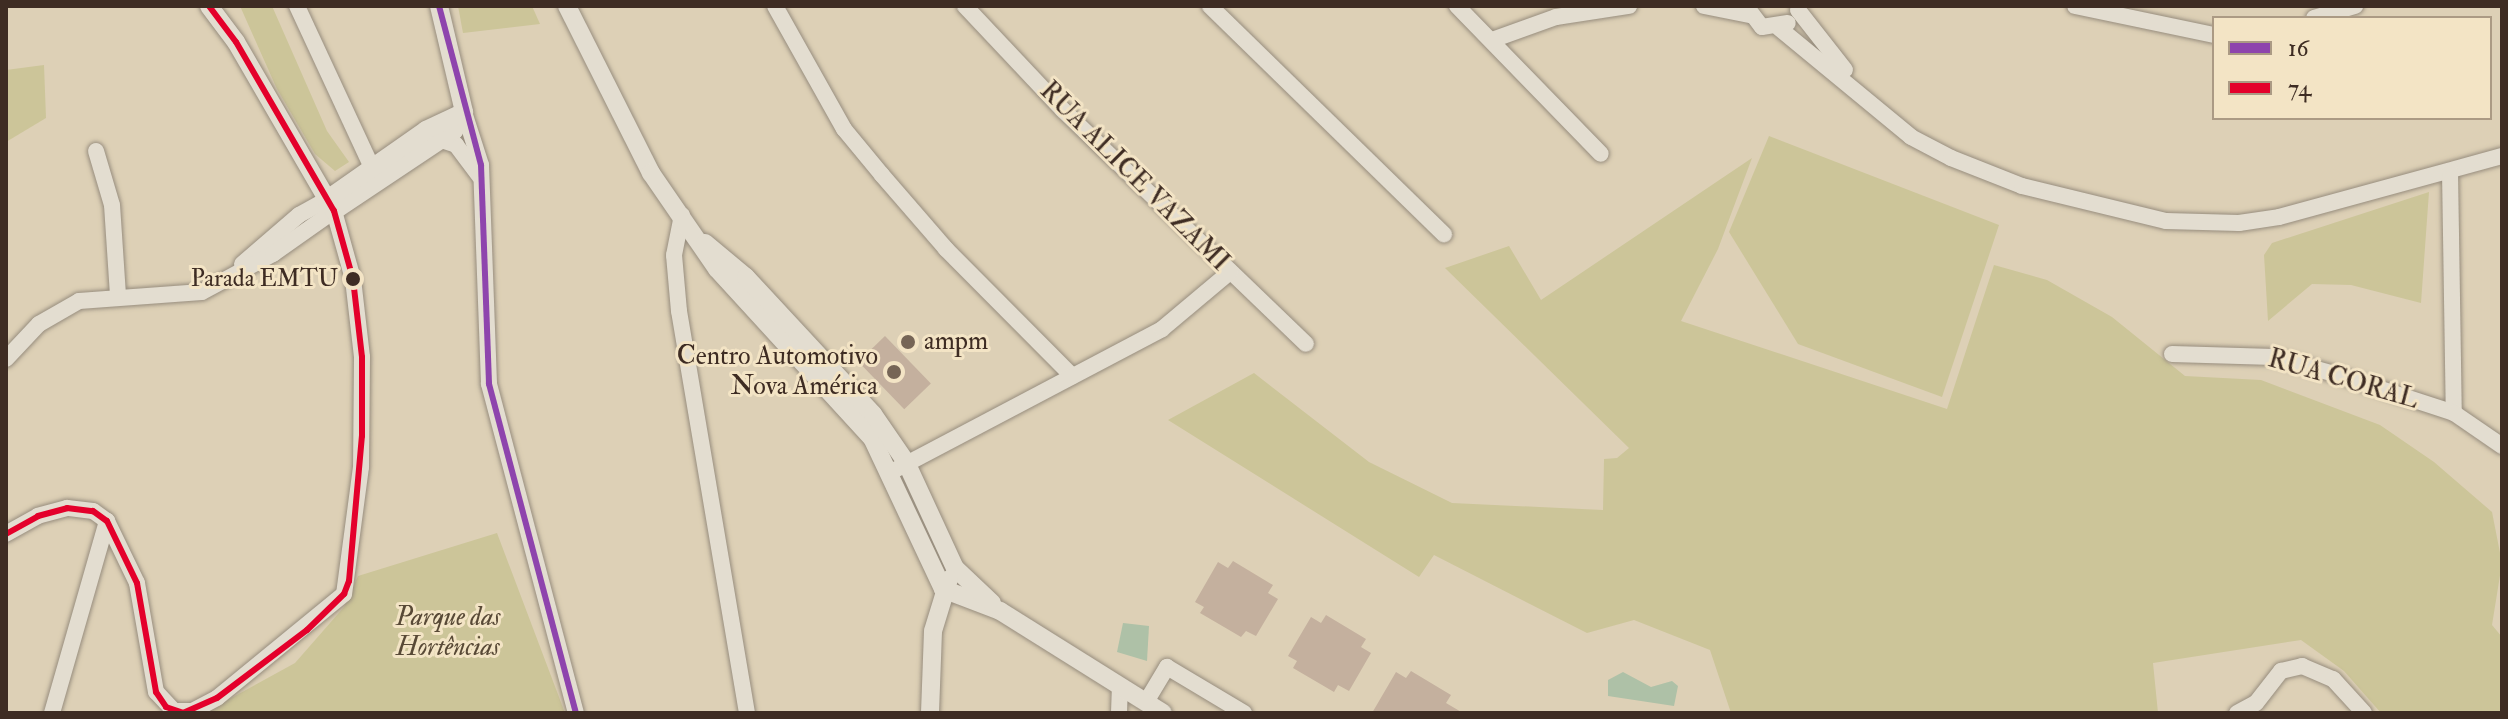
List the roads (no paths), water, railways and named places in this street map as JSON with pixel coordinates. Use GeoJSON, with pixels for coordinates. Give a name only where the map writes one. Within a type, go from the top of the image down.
{"type":"FeatureCollection","features":[{"type":"Feature","properties":{"kind":"street"},"geometry":{"type":"LineString","coordinates":[[6,534],[38,516],[67,508],[93,511],[107,521],[137,583],[156,692],[174,711],[204,706],[307,630],[344,594],[349,581],[362,452],[362,357],[353,279],[330,206],[236,42],[209,6]]}},
{"type":"Feature","properties":{"kind":"street"},"geometry":{"type":"LineString","coordinates":[[297,6],[375,173]]}},
{"type":"Feature","properties":{"kind":"street"},"geometry":{"type":"LineString","coordinates":[[439,6],[464,112],[474,132],[482,182],[489,384],[576,713]]}},
{"type":"Feature","properties":{"kind":"street"},"geometry":{"type":"LineString","coordinates":[[567,6],[651,173],[699,239],[723,255],[873,414],[898,467],[955,568],[1000,611]]}},
{"type":"Feature","properties":{"kind":"street"},"geometry":{"type":"LineString","coordinates":[[775,6],[837,117],[872,164],[946,249],[1072,376]]}},
{"type":"Feature","properties":{"kind":"street","name":"RUA ALICE VAZAMI"},"geometry":{"type":"LineString","coordinates":[[965,6],[1063,110],[1306,344]]}},
{"type":"Feature","properties":{"kind":"street"},"geometry":{"type":"LineString","coordinates":[[1210,6],[1444,234]]}},
{"type":"Feature","properties":{"kind":"street"},"geometry":{"type":"LineString","coordinates":[[1457,6],[1601,154]]}},
{"type":"Feature","properties":{"kind":"street"},"geometry":{"type":"LineString","coordinates":[[1492,40],[1556,17],[1629,6]]}},
{"type":"Feature","properties":{"kind":"street"},"geometry":{"type":"LineString","coordinates":[[1704,6],[1748,11],[1762,27],[1779,28],[1911,137],[1992,175],[2166,221],[2239,223],[2279,217],[2502,156]]}},
{"type":"Feature","properties":{"kind":"street"},"geometry":{"type":"LineString","coordinates":[[2075,6],[2212,35]]}},
{"type":"Feature","properties":{"kind":"street"},"geometry":{"type":"LineString","coordinates":[[2321,16],[2355,6]]}},
{"type":"Feature","properties":{"kind":"street"},"geometry":{"type":"LineString","coordinates":[[1779,28],[1798,8],[1868,99]]}},
{"type":"Feature","properties":{"kind":"street"},"geometry":{"type":"LineString","coordinates":[[375,173],[441,140],[454,131],[464,112]]}},
{"type":"Feature","properties":{"kind":"street"},"geometry":{"type":"LineString","coordinates":[[6,359],[29,332],[63,309],[98,296],[187,296],[224,282],[299,215],[330,206],[464,112]]}},
{"type":"Feature","properties":{"kind":"street"},"geometry":{"type":"LineString","coordinates":[[441,140],[456,145],[470,160],[482,182]]}},
{"type":"Feature","properties":{"kind":"street"},"geometry":{"type":"LineString","coordinates":[[96,151],[112,205],[118,296]]}},
{"type":"Feature","properties":{"kind":"street"},"geometry":{"type":"LineString","coordinates":[[2450,171],[2454,413]]}},
{"type":"Feature","properties":{"kind":"street"},"geometry":{"type":"LineString","coordinates":[[682,215],[674,255],[679,311],[747,713]]}},
{"type":"Feature","properties":{"kind":"street"},"geometry":{"type":"LineString","coordinates":[[898,467],[1162,329],[1230,272]]}},
{"type":"Feature","properties":{"kind":"street","name":"RUA CORAL"},"geometry":{"type":"LineString","coordinates":[[2172,354],[2274,357],[2454,413],[2502,446]]}},
{"type":"Feature","properties":{"kind":"street"},"geometry":{"type":"LineString","coordinates":[[898,467],[943,589],[1000,611],[1163,713]]}},
{"type":"Feature","properties":{"kind":"street"},"geometry":{"type":"LineString","coordinates":[[52,713],[107,521]]}},
{"type":"Feature","properties":{"kind":"street"},"geometry":{"type":"LineString","coordinates":[[930,713],[933,631],[943,589],[955,568]]}},
{"type":"Feature","properties":{"kind":"street"},"geometry":{"type":"LineString","coordinates":[[2237,713],[2256,708],[2281,671],[2302,666],[2333,679],[2364,713]]}},
{"type":"Feature","properties":{"kind":"street"},"geometry":{"type":"LineString","coordinates":[[1146,702],[1167,667],[1244,713]]}},
{"type":"Feature","properties":{"kind":"street"},"geometry":{"type":"LineString","coordinates":[[1119,713],[1120,686]]}},
{"type":"Feature","properties":{"kind":"place","name":"Parada EMTU"},"geometry":{"type":"Point","coordinates":[353,279]}},
{"type":"Feature","properties":{"kind":"place","name":"ampm"},"geometry":{"type":"Point","coordinates":[908,342]}},
{"type":"Feature","properties":{"kind":"place","name":"Centro Automotivo Nova América"},"geometry":{"type":"Point","coordinates":[894,372]}},
{"type":"Feature","properties":{"kind":"park label","name":"Parque das Hortências"},"geometry":{"type":"Point","coordinates":[448,633]}}]}
